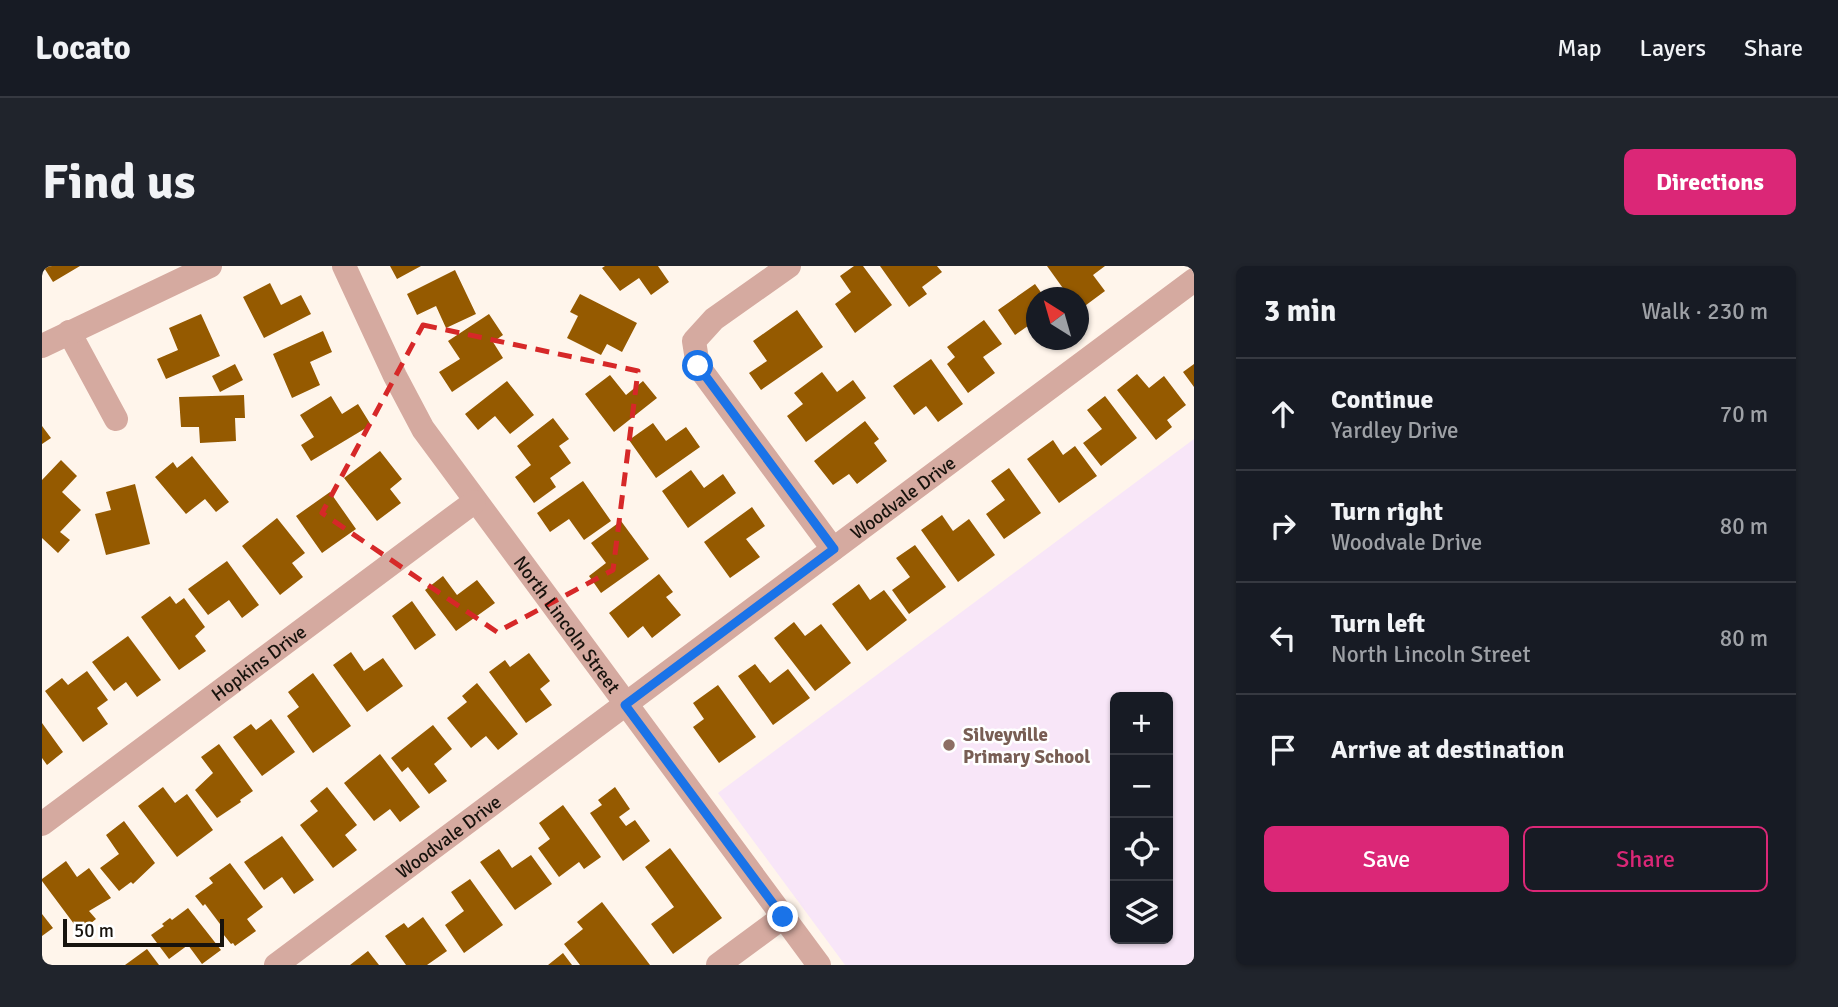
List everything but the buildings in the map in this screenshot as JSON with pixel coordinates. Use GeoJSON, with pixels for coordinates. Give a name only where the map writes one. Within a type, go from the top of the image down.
{"type":"FeatureCollection","features":[{"type":"Feature","properties":{"kind":"street"},"geometry":{"type":"LineString","coordinates":[[42,346],[210,266]]}},
{"type":"Feature","properties":{"kind":"street","name":"North Lincoln Street"},"geometry":{"type":"LineString","coordinates":[[344,266],[423,429],[474,502],[819,965]]}},
{"type":"Feature","properties":{"kind":"street"},"geometry":{"type":"LineString","coordinates":[[789,266],[715,319],[694,341],[698,366],[834,549]]}},
{"type":"Feature","properties":{"kind":"street","name":"Woodvale Drive"},"geometry":{"type":"LineString","coordinates":[[276,965],[1194,280]]}},
{"type":"Feature","properties":{"kind":"street"},"geometry":{"type":"LineString","coordinates":[[69,332],[116,419]]}},
{"type":"Feature","properties":{"kind":"street","name":"Hopkins Drive"},"geometry":{"type":"LineString","coordinates":[[42,824],[474,502]]}},
{"type":"Feature","properties":{"kind":"street"},"geometry":{"type":"LineString","coordinates":[[718,965],[783,917]]}},
{"type":"Feature","properties":{"kind":"highlighted area"},"geometry":{"type":"Polygon","coordinates":[[[423,325],[638,371],[613,570],[497,632],[322,513],[423,325]]]}},
{"type":"Feature","properties":{"kind":"shaded area","name":"Silveyville Primary School"},"geometry":{"type":"Polygon","coordinates":[[[1194,439],[1194,965],[845,965],[718,793],[1194,439]]]}},
{"type":"Feature","properties":{"kind":"place","name":"Silveyville Primary School"},"geometry":{"type":"Point","coordinates":[949,745]}},
{"type":"Feature","properties":{"kind":"route"},"geometry":{"type":"LineString","coordinates":[[698,366],[834,549],[625,705],[783,917]]}}]}
